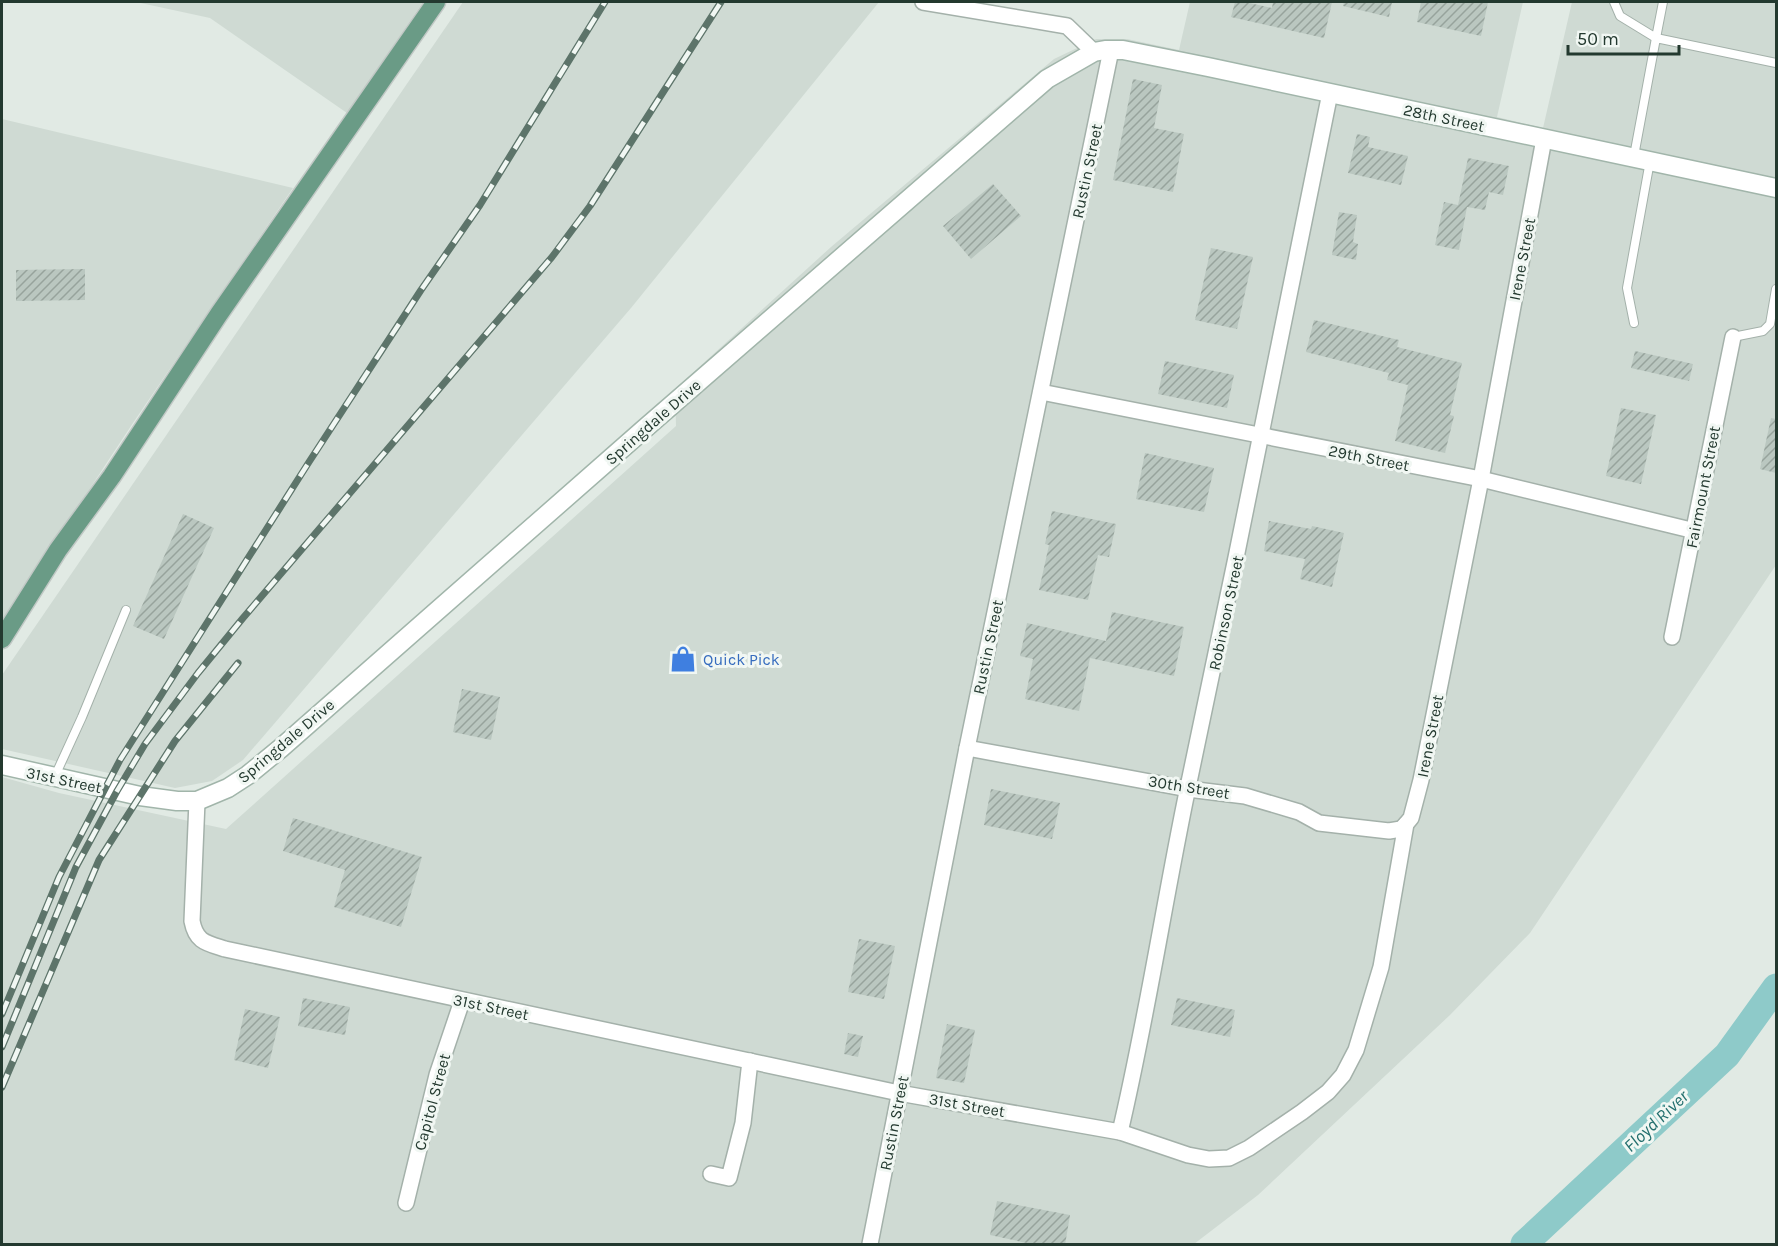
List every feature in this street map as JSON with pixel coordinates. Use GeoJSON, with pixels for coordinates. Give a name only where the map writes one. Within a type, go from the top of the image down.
{"type":"FeatureCollection","features":[{"type":"Feature","properties":{"kind":"main road"},"geometry":{"type":"LineString","coordinates":[[2,639],[58,550],[112,476],[219,314],[436,2]]}},
{"type":"Feature","properties":{"kind":"street"},"geometry":{"type":"LineString","coordinates":[[923,2],[1066,26],[1103,51]]}},
{"type":"Feature","properties":{"kind":"street","name":"28th Street"},"geometry":{"type":"LineString","coordinates":[[1103,51],[1123,50],[1208,67],[1776,188]]}},
{"type":"Feature","properties":{"kind":"street","name":"Rustin Street"},"geometry":{"type":"LineString","coordinates":[[870,1245],[1041,392],[1103,51]]}},
{"type":"Feature","properties":{"kind":"street","name":"Springdale Drive"},"geometry":{"type":"LineString","coordinates":[[197,801],[228,788],[281,748],[1047,79],[1103,51]]}},
{"type":"Feature","properties":{"kind":"street","name":"Robinson Street"},"geometry":{"type":"LineString","coordinates":[[1120,1132],[1138,1055],[1188,789],[1262,437],[1330,93]]}},
{"type":"Feature","properties":{"kind":"street","name":"Irene Street"},"geometry":{"type":"LineString","coordinates":[[1120,1132],[1188,1155],[1209,1159],[1229,1158],[1249,1148],[1328,1092],[1343,1075],[1356,1050],[1382,967],[1406,824],[1411,818],[1421,780],[1481,479],[1544,139]]}},
{"type":"Feature","properties":{"kind":"street","name":"Fairmount Street"},"geometry":{"type":"LineString","coordinates":[[1672,637],[1733,337]]}},
{"type":"Feature","properties":{"kind":"street","name":"29th Street"},"geometry":{"type":"LineString","coordinates":[[1041,392],[1481,479],[1695,531]]}},
{"type":"Feature","properties":{"kind":"street","name":"30th Street"},"geometry":{"type":"LineString","coordinates":[[968,748],[1188,789],[1245,796],[1299,812],[1319,823],[1389,831],[1401,829],[1406,824]]}},
{"type":"Feature","properties":{"kind":"street","name":"31st Street"},"geometry":{"type":"LineString","coordinates":[[2,765],[140,796],[197,801],[192,921],[194,932],[203,942],[225,949],[462,1001],[899,1093],[1120,1132]]}},
{"type":"Feature","properties":{"kind":"street","name":"Capitol Street"},"geometry":{"type":"LineString","coordinates":[[406,1203],[437,1075],[462,1001]]}},
{"type":"Feature","properties":{"kind":"street"},"geometry":{"type":"LineString","coordinates":[[711,1174],[729,1178],[743,1123],[750,1061]]}},
{"type":"Feature","properties":{"kind":"lane"},"geometry":{"type":"LineString","coordinates":[[1614,2],[1620,16],[1656,38],[1776,63]]}},
{"type":"Feature","properties":{"kind":"lane"},"geometry":{"type":"LineString","coordinates":[[1634,323],[1627,288],[1656,38],[1663,2]]}},
{"type":"Feature","properties":{"kind":"lane"},"geometry":{"type":"LineString","coordinates":[[1733,337],[1763,331],[1770,324],[1776,289]]}},
{"type":"Feature","properties":{"kind":"lane"},"geometry":{"type":"LineString","coordinates":[[55,778],[126,610]]}},
{"type":"Feature","properties":{"kind":"shaded area"},"geometry":{"type":"Polygon","coordinates":[[[136,2],[423,2],[347,113],[210,18],[136,2]]]}},
{"type":"Feature","properties":{"kind":"shaded area"},"geometry":{"type":"Polygon","coordinates":[[[463,2],[879,2],[631,308],[243,760],[212,781],[175,788],[2,749],[2,675],[463,2]]]}},
{"type":"Feature","properties":{"kind":"shaded area"},"geometry":{"type":"Polygon","coordinates":[[[1190,2],[1523,2],[1497,117],[1543,128],[1572,2],[1776,2],[1776,565],[1530,933],[1450,1015],[1258,1195],[1194,1244],[2,1244],[2,777],[59,793],[226,829],[676,426],[675,389],[831,247],[1054,59],[1096,39],[1127,39],[1179,50],[1190,2]]]}},
{"type":"Feature","properties":{"kind":"shaded area"},"geometry":{"type":"Polygon","coordinates":[[[2,119],[293,188],[133,423],[2,622],[2,119]]]}},
{"type":"Feature","properties":{"kind":"building"},"geometry":{"type":"Polygon","coordinates":[[[1235,2],[1272,8],[1273,2],[1332,2],[1324,38],[1231,17],[1235,2]]]}},
{"type":"Feature","properties":{"kind":"building"},"geometry":{"type":"Polygon","coordinates":[[[1344,2],[1392,2],[1389,17],[1343,6],[1344,2]]]}},
{"type":"Feature","properties":{"kind":"building"},"geometry":{"type":"Polygon","coordinates":[[[1421,2],[1488,2],[1481,36],[1417,22],[1421,2]]]}},
{"type":"Feature","properties":{"kind":"building"},"geometry":{"type":"Polygon","coordinates":[[[1133,79],[1162,85],[1154,128],[1184,134],[1173,192],[1113,180],[1133,79]]]}},
{"type":"Feature","properties":{"kind":"building"},"geometry":{"type":"Polygon","coordinates":[[[1357,134],[1370,137],[1368,147],[1408,156],[1401,185],[1348,173],[1357,134]]]}},
{"type":"Feature","properties":{"kind":"building"},"geometry":{"type":"Polygon","coordinates":[[[1468,158],[1509,166],[1503,195],[1489,192],[1485,210],[1467,207],[1459,250],[1435,245],[1444,202],[1458,205],[1468,158]]]}},
{"type":"Feature","properties":{"kind":"building"},"geometry":{"type":"Polygon","coordinates":[[[993,184],[1021,216],[971,259],[943,226],[993,184]]]}},
{"type":"Feature","properties":{"kind":"building"},"geometry":{"type":"Polygon","coordinates":[[[1339,212],[1357,215],[1353,242],[1358,244],[1356,260],[1332,255],[1339,212]]]}},
{"type":"Feature","properties":{"kind":"building"},"geometry":{"type":"Polygon","coordinates":[[[1211,248],[1253,257],[1237,329],[1195,320],[1211,248]]]}},
{"type":"Feature","properties":{"kind":"building"},"geometry":{"type":"Polygon","coordinates":[[[85,269],[85,300],[16,301],[16,270],[85,269]]]}},
{"type":"Feature","properties":{"kind":"building"},"geometry":{"type":"Polygon","coordinates":[[[1314,320],[1399,340],[1397,347],[1462,363],[1450,415],[1454,416],[1445,453],[1395,441],[1408,385],[1387,380],[1389,373],[1306,352],[1314,320]]]}},
{"type":"Feature","properties":{"kind":"building"},"geometry":{"type":"Polygon","coordinates":[[[1635,351],[1693,364],[1689,381],[1631,368],[1635,351]]]}},
{"type":"Feature","properties":{"kind":"building"},"geometry":{"type":"Polygon","coordinates":[[[1165,361],[1234,375],[1227,408],[1158,394],[1165,361]]]}},
{"type":"Feature","properties":{"kind":"building"},"geometry":{"type":"Polygon","coordinates":[[[1621,408],[1656,415],[1641,484],[1606,476],[1621,408]]]}},
{"type":"Feature","properties":{"kind":"building"},"geometry":{"type":"Polygon","coordinates":[[[1771,418],[1776,419],[1776,473],[1760,469],[1771,418]]]}},
{"type":"Feature","properties":{"kind":"building"},"geometry":{"type":"Polygon","coordinates":[[[1145,453],[1214,468],[1204,512],[1136,499],[1145,453]]]}},
{"type":"Feature","properties":{"kind":"building"},"geometry":{"type":"Polygon","coordinates":[[[1052,511],[1116,524],[1109,557],[1098,555],[1088,600],[1039,590],[1049,545],[1045,544],[1052,511]]]}},
{"type":"Feature","properties":{"kind":"building"},"geometry":{"type":"Polygon","coordinates":[[[183,514],[214,528],[164,639],[133,626],[183,514]]]}},
{"type":"Feature","properties":{"kind":"building"},"geometry":{"type":"Polygon","coordinates":[[[1269,521],[1311,529],[1312,526],[1344,533],[1332,587],[1300,579],[1305,559],[1264,551],[1269,521]]]}},
{"type":"Feature","properties":{"kind":"building"},"geometry":{"type":"Polygon","coordinates":[[[1112,612],[1184,627],[1174,676],[1090,658],[1079,711],[1025,699],[1033,659],[1020,656],[1027,623],[1106,641],[1112,612]]]}},
{"type":"Feature","properties":{"kind":"building"},"geometry":{"type":"Polygon","coordinates":[[[462,689],[500,697],[491,740],[453,732],[462,689]]]}},
{"type":"Feature","properties":{"kind":"building"},"geometry":{"type":"Polygon","coordinates":[[[991,789],[1060,803],[1052,839],[984,825],[991,789]]]}},
{"type":"Feature","properties":{"kind":"building"},"geometry":{"type":"Polygon","coordinates":[[[293,818],[422,857],[401,927],[334,907],[345,870],[283,851],[293,818]]]}},
{"type":"Feature","properties":{"kind":"building"},"geometry":{"type":"Polygon","coordinates":[[[859,939],[895,946],[884,999],[848,992],[859,939]]]}},
{"type":"Feature","properties":{"kind":"building"},"geometry":{"type":"Polygon","coordinates":[[[303,998],[350,1007],[345,1035],[298,1026],[303,998]]]}},
{"type":"Feature","properties":{"kind":"building"},"geometry":{"type":"Polygon","coordinates":[[[1177,998],[1235,1010],[1230,1037],[1171,1025],[1177,998]]]}},
{"type":"Feature","properties":{"kind":"building"},"geometry":{"type":"Polygon","coordinates":[[[245,1009],[280,1017],[268,1068],[234,1060],[245,1009]]]}},
{"type":"Feature","properties":{"kind":"building"},"geometry":{"type":"Polygon","coordinates":[[[947,1024],[975,1030],[964,1083],[936,1078],[947,1024]]]}},
{"type":"Feature","properties":{"kind":"building"},"geometry":{"type":"Polygon","coordinates":[[[848,1033],[863,1036],[858,1057],[844,1054],[848,1033]]]}},
{"type":"Feature","properties":{"kind":"building"},"geometry":{"type":"Polygon","coordinates":[[[997,1201],[1070,1215],[1065,1245],[1036,1245],[990,1235],[997,1201]]]}},
{"type":"Feature","properties":{"kind":"waterway","name":"Floyd River"},"geometry":{"type":"LineString","coordinates":[[1524,1244],[1727,1055],[1776,987]]}},
{"type":"Feature","properties":{"kind":"railway"},"geometry":{"type":"LineString","coordinates":[[2,1014],[59,877],[120,760],[309,462],[421,290],[480,205],[605,2]]}},
{"type":"Feature","properties":{"kind":"railway"},"geometry":{"type":"LineString","coordinates":[[2,1047],[76,867],[145,744],[243,618],[552,257],[590,206],[721,2]]}},
{"type":"Feature","properties":{"kind":"railway"},"geometry":{"type":"LineString","coordinates":[[2,1087],[99,860],[175,741],[238,663]]}},
{"type":"Feature","properties":{"kind":"place","name":"Quick Pick"},"geometry":{"type":"Point","coordinates":[683,659]}}]}
